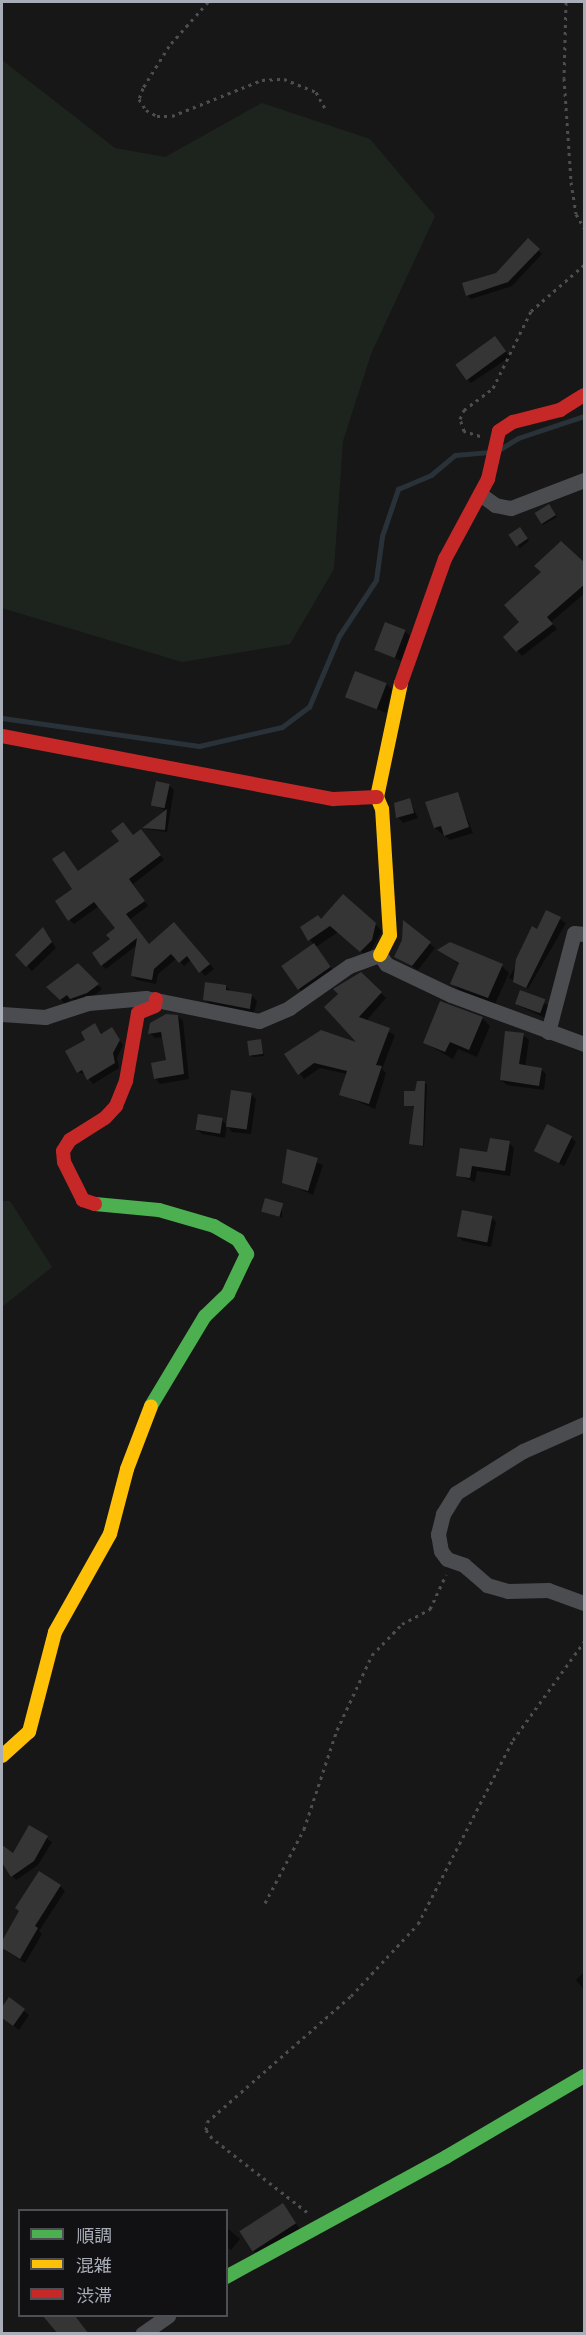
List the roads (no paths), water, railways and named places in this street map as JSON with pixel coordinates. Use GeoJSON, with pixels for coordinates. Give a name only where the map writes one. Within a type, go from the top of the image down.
{"type":"FeatureCollection","features":[{"type":"Feature","properties":{"kind":"street"},"geometry":{"type":"LineString","coordinates":[[2,1014],[45,1017],[88,1003],[156,999],[259,1021],[289,1008],[349,966],[380,955],[390,935],[382,809],[377,796],[385,747],[421,626],[445,559],[480,494],[492,464],[495,438],[513,422],[560,410],[585,395]]}},
{"type":"Feature","properties":{"kind":"street"},"geometry":{"type":"LineString","coordinates":[[480,494],[495,505],[511,508],[585,480]]}},
{"type":"Feature","properties":{"kind":"street"},"geometry":{"type":"LineString","coordinates":[[2,736],[333,799],[377,796]]}},
{"type":"Feature","properties":{"kind":"street"},"geometry":{"type":"LineString","coordinates":[[548,1032],[574,933],[585,934]]}},
{"type":"Feature","properties":{"kind":"street"},"geometry":{"type":"LineString","coordinates":[[380,955],[386,964],[451,995],[585,1044]]}},
{"type":"Feature","properties":{"kind":"street"},"geometry":{"type":"LineString","coordinates":[[2,1756],[29,1732],[56,1632],[110,1534],[127,1469],[153,1402],[205,1316],[228,1294],[244,1267],[247,1254],[238,1240],[214,1226],[159,1209],[99,1205],[83,1200],[64,1162],[63,1151],[70,1140],[105,1118],[116,1106],[126,1082],[138,1013],[154,1006],[156,999]]}},
{"type":"Feature","properties":{"kind":"street"},"geometry":{"type":"LineString","coordinates":[[585,1424],[523,1451],[456,1493],[443,1514],[438,1534],[441,1551],[453,1563],[464,1565],[487,1585],[508,1591],[548,1590],[585,1602]]}},
{"type":"Feature","properties":{"kind":"street"},"geometry":{"type":"LineString","coordinates":[[228,2276],[585,2076]]}},
{"type":"Feature","properties":{"kind":"street"},"geometry":{"type":"LineString","coordinates":[[142,2334],[167,2317]]}},
{"type":"Feature","properties":{"kind":"waterway"},"geometry":{"type":"LineString","coordinates":[[500,449],[518,438],[584,416]]}},
{"type":"Feature","properties":{"kind":"waterway"},"geometry":{"type":"LineString","coordinates":[[2,718],[199,746],[282,727],[309,707],[339,636],[376,580],[382,536],[398,489],[431,475],[455,455],[488,452]]}}]}
